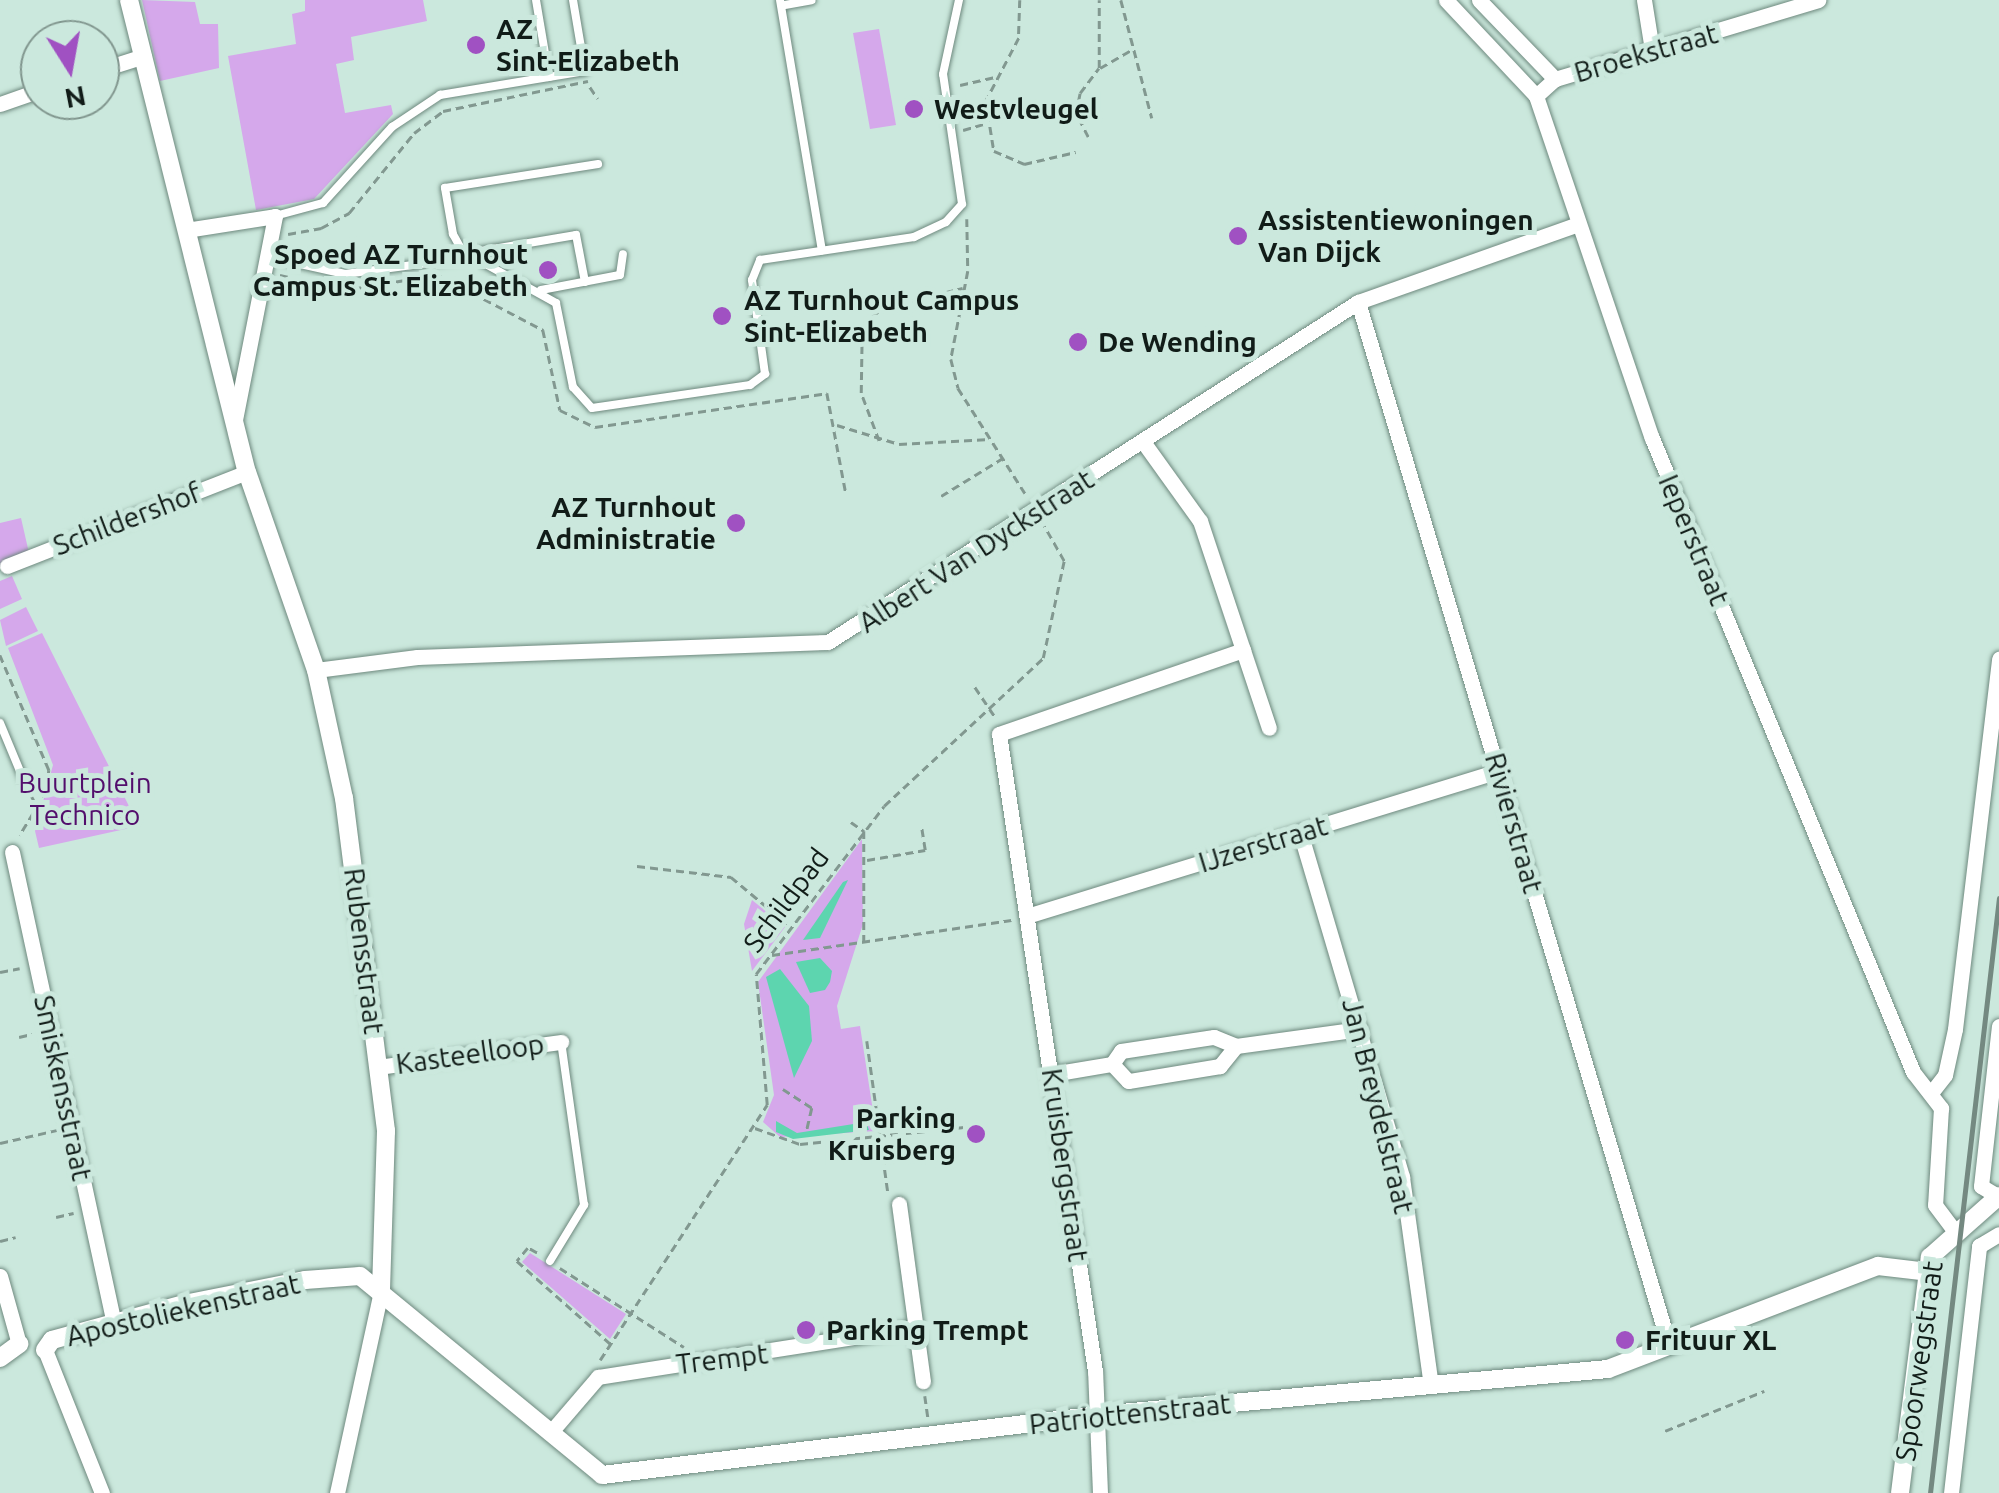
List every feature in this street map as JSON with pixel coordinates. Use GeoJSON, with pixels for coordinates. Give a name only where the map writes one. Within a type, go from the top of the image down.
{"type":"FeatureCollection","features":[{"type":"Feature","properties":{"kind":"street","name":"Rubensstraat"},"geometry":{"type":"LineString","coordinates":[[129,0],[246,472],[316,670],[344,798],[388,1168],[381,1291],[337,1493]]}},
{"type":"Feature","properties":{"kind":"street","name":"Ieperstraat"},"geometry":{"type":"LineString","coordinates":[[1446,0],[1536,96],[1576,225],[1652,438],[1913,1072],[1931,1093]]}},
{"type":"Feature","properties":{"kind":"street"},"geometry":{"type":"LineString","coordinates":[[1479,0],[1555,80]]}},
{"type":"Feature","properties":{"kind":"street"},"geometry":{"type":"LineString","coordinates":[[1644,0],[1652,50]]}},
{"type":"Feature","properties":{"kind":"street","name":"Broekstraat"},"geometry":{"type":"LineString","coordinates":[[1536,96],[1555,80],[1813,1]]}},
{"type":"Feature","properties":{"kind":"street"},"geometry":{"type":"LineString","coordinates":[[120,64],[144,56]]}},
{"type":"Feature","properties":{"kind":"street","name":"Rubensstraat"},"geometry":{"type":"LineString","coordinates":[[235,419],[275,216]]}},
{"type":"Feature","properties":{"kind":"street"},"geometry":{"type":"LineString","coordinates":[[186,230],[275,216]]}},
{"type":"Feature","properties":{"kind":"street","name":"Albert Van Dyckstraat"},"geometry":{"type":"LineString","coordinates":[[316,670],[417,657],[828,642],[1144,443],[1358,302],[1576,225]]}},
{"type":"Feature","properties":{"kind":"street","name":"Rivierstraat"},"geometry":{"type":"LineString","coordinates":[[1358,302],[1669,1345]]}},
{"type":"Feature","properties":{"kind":"street"},"geometry":{"type":"LineString","coordinates":[[1144,443],[1200,521],[1269,728]]}},
{"type":"Feature","properties":{"kind":"street","name":"Schildershof"},"geometry":{"type":"LineString","coordinates":[[7,566],[246,472]]}},
{"type":"Feature","properties":{"kind":"street"},"geometry":{"type":"LineString","coordinates":[[999,734],[1242,650]]}},
{"type":"Feature","properties":{"kind":"street"},"geometry":{"type":"LineString","coordinates":[[1931,1093],[1945,1075],[1955,1029],[1999,660]]}},
{"type":"Feature","properties":{"kind":"street","name":"Kruisbergstraat"},"geometry":{"type":"LineString","coordinates":[[999,734],[1052,1074],[1099,1415],[1100,1493]]}},
{"type":"Feature","properties":{"kind":"street","name":"IJzerstraat"},"geometry":{"type":"LineString","coordinates":[[1027,916],[1499,771]]}},
{"type":"Feature","properties":{"kind":"street","name":"Jan Breydelstraat"},"geometry":{"type":"LineString","coordinates":[[1300,832],[1402,1178],[1431,1385]]}},
{"type":"Feature","properties":{"kind":"street","name":"Smiskensstraat"},"geometry":{"type":"LineString","coordinates":[[12,852],[114,1324]]}},
{"type":"Feature","properties":{"kind":"street"},"geometry":{"type":"LineString","coordinates":[[1956,1233],[1999,1196],[1982,1186],[1982,1150],[1999,1026]]}},
{"type":"Feature","properties":{"kind":"street"},"geometry":{"type":"LineString","coordinates":[[1052,1074],[1112,1064],[1121,1052],[1214,1036],[1236,1046],[1360,1029]]}},
{"type":"Feature","properties":{"kind":"street","name":"Kasteelloop"},"geometry":{"type":"LineString","coordinates":[[378,1067],[562,1042]]}},
{"type":"Feature","properties":{"kind":"street"},"geometry":{"type":"LineString","coordinates":[[1112,1064],[1128,1080],[1220,1066],[1236,1046]]}},
{"type":"Feature","properties":{"kind":"street","name":"Spoorwegstraat"},"geometry":{"type":"LineString","coordinates":[[1900,1493],[1928,1272],[1936,1246],[1956,1233],[1935,1204],[1944,1121],[1931,1093]]}},
{"type":"Feature","properties":{"kind":"street"},"geometry":{"type":"LineString","coordinates":[[898,1204],[923,1381]]}},
{"type":"Feature","properties":{"kind":"street"},"geometry":{"type":"LineString","coordinates":[[1950,1493],[1980,1246],[1999,1234]]}},
{"type":"Feature","properties":{"kind":"street","name":"Patriottenstraat"},"geometry":{"type":"LineString","coordinates":[[381,1291],[550,1433],[602,1484],[930,1434],[1608,1369],[1878,1266],[1928,1272]]}},
{"type":"Feature","properties":{"kind":"street"},"geometry":{"type":"LineString","coordinates":[[0,1276],[19,1344],[0,1358]]}},
{"type":"Feature","properties":{"kind":"street","name":"Apostoliekenstraat"},"geometry":{"type":"LineString","coordinates":[[45,1350],[52,1340],[306,1280],[360,1276],[381,1291]]}},
{"type":"Feature","properties":{"kind":"street","name":"Trempt"},"geometry":{"type":"LineString","coordinates":[[550,1433],[598,1377],[916,1326]]}},
{"type":"Feature","properties":{"kind":"street"},"geometry":{"type":"LineString","coordinates":[[45,1350],[102,1493]]}},
{"type":"Feature","properties":{"kind":"lane"},"geometry":{"type":"LineString","coordinates":[[536,0],[549,77]]}},
{"type":"Feature","properties":{"kind":"lane"},"geometry":{"type":"LineString","coordinates":[[275,216],[324,203],[392,128],[440,95],[585,71],[573,0]]}},
{"type":"Feature","properties":{"kind":"lane"},"geometry":{"type":"LineString","coordinates":[[812,0],[782,2],[822,250]]}},
{"type":"Feature","properties":{"kind":"lane"},"geometry":{"type":"LineString","coordinates":[[598,164],[446,188],[453,234],[464,254],[541,290],[559,312],[576,397],[603,409],[760,380],[766,364],[755,265],[768,256],[914,237],[946,222],[962,204],[945,89],[959,0]]}},
{"type":"Feature","properties":{"kind":"lane"},"geometry":{"type":"LineString","coordinates":[[266,264],[344,274],[576,235],[585,282]]}},
{"type":"Feature","properties":{"kind":"lane"},"geometry":{"type":"LineString","coordinates":[[541,290],[620,275],[623,254]]}},
{"type":"Feature","properties":{"kind":"lane"},"geometry":{"type":"LineString","coordinates":[[0,723],[4,741],[26,783]]}},
{"type":"Feature","properties":{"kind":"lane"},"geometry":{"type":"LineString","coordinates":[[550,1261],[584,1205],[562,1042]]}},
{"type":"Feature","properties":{"kind":"path"},"geometry":{"type":"LineString","coordinates":[[1020,0],[1020,38],[997,76],[986,124],[994,151],[1024,164],[1076,152]]}},
{"type":"Feature","properties":{"kind":"path"},"geometry":{"type":"LineString","coordinates":[[1099,0],[1100,68]]}},
{"type":"Feature","properties":{"kind":"path"},"geometry":{"type":"LineString","coordinates":[[1121,0],[1133,29],[1132,49],[1152,118]]}},
{"type":"Feature","properties":{"kind":"path"},"geometry":{"type":"LineString","coordinates":[[1088,137],[1076,114],[1080,93],[1100,68],[1132,49]]}},
{"type":"Feature","properties":{"kind":"path"},"geometry":{"type":"LineString","coordinates":[[585,71],[598,99]]}},
{"type":"Feature","properties":{"kind":"path"},"geometry":{"type":"LineString","coordinates":[[945,89],[997,76]]}},
{"type":"Feature","properties":{"kind":"path"},"geometry":{"type":"LineString","coordinates":[[272,237],[321,228],[349,212],[414,133],[444,112],[589,86]]}},
{"type":"Feature","properties":{"kind":"path"},"geometry":{"type":"LineString","coordinates":[[953,134],[986,124]]}},
{"type":"Feature","properties":{"kind":"path","name":"Schildpad"},"geometry":{"type":"LineString","coordinates":[[589,1373],[634,1315],[770,1096],[752,989],[769,956],[864,832],[1043,658],[1064,561],[958,388],[951,359],[972,236],[962,204]]}},
{"type":"Feature","properties":{"kind":"path"},"geometry":{"type":"LineString","coordinates":[[266,264],[346,290],[439,275],[543,330],[560,410],[595,427],[813,390],[827,393],[846,494]]}},
{"type":"Feature","properties":{"kind":"path"},"geometry":{"type":"LineString","coordinates":[[879,441],[861,393],[862,326],[882,308],[964,288]]}},
{"type":"Feature","properties":{"kind":"path"},"geometry":{"type":"LineString","coordinates":[[834,423],[879,441],[991,439]]}},
{"type":"Feature","properties":{"kind":"path"},"geometry":{"type":"LineString","coordinates":[[941,496],[1003,458]]}},
{"type":"Feature","properties":{"kind":"path"},"geometry":{"type":"LineString","coordinates":[[0,655],[45,752],[47,791],[12,852]]}},
{"type":"Feature","properties":{"kind":"path"},"geometry":{"type":"LineString","coordinates":[[976,687],[993,705],[999,734]]}},
{"type":"Feature","properties":{"kind":"path"},"geometry":{"type":"LineString","coordinates":[[26,783],[38,808]]}},
{"type":"Feature","properties":{"kind":"path"},"geometry":{"type":"LineString","coordinates":[[851,822],[864,832],[864,943]]}},
{"type":"Feature","properties":{"kind":"path"},"geometry":{"type":"LineString","coordinates":[[866,860],[926,850],[922,826]]}},
{"type":"Feature","properties":{"kind":"path"},"geometry":{"type":"LineString","coordinates":[[637,866],[730,877],[791,928]]}},
{"type":"Feature","properties":{"kind":"path"},"geometry":{"type":"LineString","coordinates":[[769,956],[1027,916]]}},
{"type":"Feature","properties":{"kind":"path"},"geometry":{"type":"LineString","coordinates":[[0,972],[36,964]]}},
{"type":"Feature","properties":{"kind":"path"},"geometry":{"type":"LineString","coordinates":[[867,1041],[888,1196],[898,1204]]}},
{"type":"Feature","properties":{"kind":"path"},"geometry":{"type":"LineString","coordinates":[[784,1090],[812,1108],[807,1130]]}},
{"type":"Feature","properties":{"kind":"path"},"geometry":{"type":"LineString","coordinates":[[754,1127],[790,1143],[974,1126]]}},
{"type":"Feature","properties":{"kind":"path"},"geometry":{"type":"LineString","coordinates":[[0,1143],[71,1127]]}},
{"type":"Feature","properties":{"kind":"path"},"geometry":{"type":"LineString","coordinates":[[0,1240],[16,1237]]}},
{"type":"Feature","properties":{"kind":"path"},"geometry":{"type":"LineString","coordinates":[[613,1346],[517,1260],[528,1248],[707,1361]]}},
{"type":"Feature","properties":{"kind":"path"},"geometry":{"type":"LineString","coordinates":[[923,1381],[930,1434]]}},
{"type":"Feature","properties":{"kind":"path"},"geometry":{"type":"LineString","coordinates":[[1665,1431],[1764,1392]]}},
{"type":"Feature","properties":{"kind":"green space"},"geometry":{"type":"Polygon","coordinates":[[[142,0],[195,2],[200,24],[218,24],[219,68],[160,81],[142,0]]]}},
{"type":"Feature","properties":{"kind":"green space"},"geometry":{"type":"Polygon","coordinates":[[[305,0],[423,0],[427,21],[351,37],[354,60],[336,64],[345,113],[391,105],[393,114],[314,199],[256,210],[228,56],[296,44],[292,14],[305,11],[305,0]]]}},
{"type":"Feature","properties":{"kind":"green space"},"geometry":{"type":"Polygon","coordinates":[[[879,29],[896,125],[870,129],[853,33],[879,29]]]}},
{"type":"Feature","properties":{"kind":"green space"},"geometry":{"type":"Polygon","coordinates":[[[21,518],[29,553],[0,566],[0,523],[21,518]]]}},
{"type":"Feature","properties":{"kind":"green space"},"geometry":{"type":"Polygon","coordinates":[[[12,576],[22,599],[0,609],[0,581],[12,576]]]}},
{"type":"Feature","properties":{"kind":"green space"},"geometry":{"type":"Polygon","coordinates":[[[26,607],[38,631],[6,646],[0,620],[26,607]]]}},
{"type":"Feature","properties":{"kind":"green space","name":"Buurtplein Technico"},"geometry":{"type":"Polygon","coordinates":[[[42,633],[139,826],[39,848],[35,831],[53,765],[8,648],[42,633]]]}},
{"type":"Feature","properties":{"kind":"green space"},"geometry":{"type":"Polygon","coordinates":[[[862,839],[863,924],[837,1006],[841,1029],[860,1026],[876,1131],[780,1137],[763,1122],[774,1095],[758,982],[862,839]]]}},
{"type":"Feature","properties":{"kind":"green space"},"geometry":{"type":"Polygon","coordinates":[[[752,900],[785,927],[752,971],[744,924],[752,900]]]}},
{"type":"Feature","properties":{"kind":"green space"},"geometry":{"type":"Polygon","coordinates":[[[530,1253],[626,1314],[610,1339],[522,1262],[530,1253]]]}},
{"type":"Feature","properties":{"kind":"shaded area"},"geometry":{"type":"Polygon","coordinates":[[[848,880],[820,938],[803,940],[843,882],[848,880]]]}},
{"type":"Feature","properties":{"kind":"shaded area"},"geometry":{"type":"Polygon","coordinates":[[[820,958],[832,971],[830,982],[825,990],[810,993],[796,962],[820,958]]]}},
{"type":"Feature","properties":{"kind":"shaded area"},"geometry":{"type":"Polygon","coordinates":[[[780,969],[809,1006],[812,1041],[794,1078],[766,977],[780,969]]]}},
{"type":"Feature","properties":{"kind":"shaded area"},"geometry":{"type":"Polygon","coordinates":[[[776,1121],[797,1133],[866,1122],[869,1130],[793,1139],[776,1132],[776,1121]]]}},
{"type":"Feature","properties":{"kind":"railway"},"geometry":{"type":"LineString","coordinates":[[1930,1493],[1999,898]]}},
{"type":"Feature","properties":{"kind":"place","name":"AZ Sint-Elizabeth"},"geometry":{"type":"Point","coordinates":[476,45]}},
{"type":"Feature","properties":{"kind":"place","name":"Westvleugel"},"geometry":{"type":"Point","coordinates":[914,109]}},
{"type":"Feature","properties":{"kind":"place","name":"Assistentiewoningen Van Dijck"},"geometry":{"type":"Point","coordinates":[1238,236]}},
{"type":"Feature","properties":{"kind":"place","name":"Spoed AZ Turnhout Campus St. Elizabeth"},"geometry":{"type":"Point","coordinates":[548,270]}},
{"type":"Feature","properties":{"kind":"place","name":"AZ Turnhout Campus Sint-Elizabeth"},"geometry":{"type":"Point","coordinates":[722,316]}},
{"type":"Feature","properties":{"kind":"place","name":"De Wending"},"geometry":{"type":"Point","coordinates":[1078,342]}},
{"type":"Feature","properties":{"kind":"place","name":"AZ Turnhout Administratie"},"geometry":{"type":"Point","coordinates":[736,523]}},
{"type":"Feature","properties":{"kind":"place","name":"Parking Kruisberg"},"geometry":{"type":"Point","coordinates":[976,1134]}},
{"type":"Feature","properties":{"kind":"place","name":"Parking Trempt"},"geometry":{"type":"Point","coordinates":[806,1330]}},
{"type":"Feature","properties":{"kind":"place","name":"Frituur XL"},"geometry":{"type":"Point","coordinates":[1625,1340]}}]}
